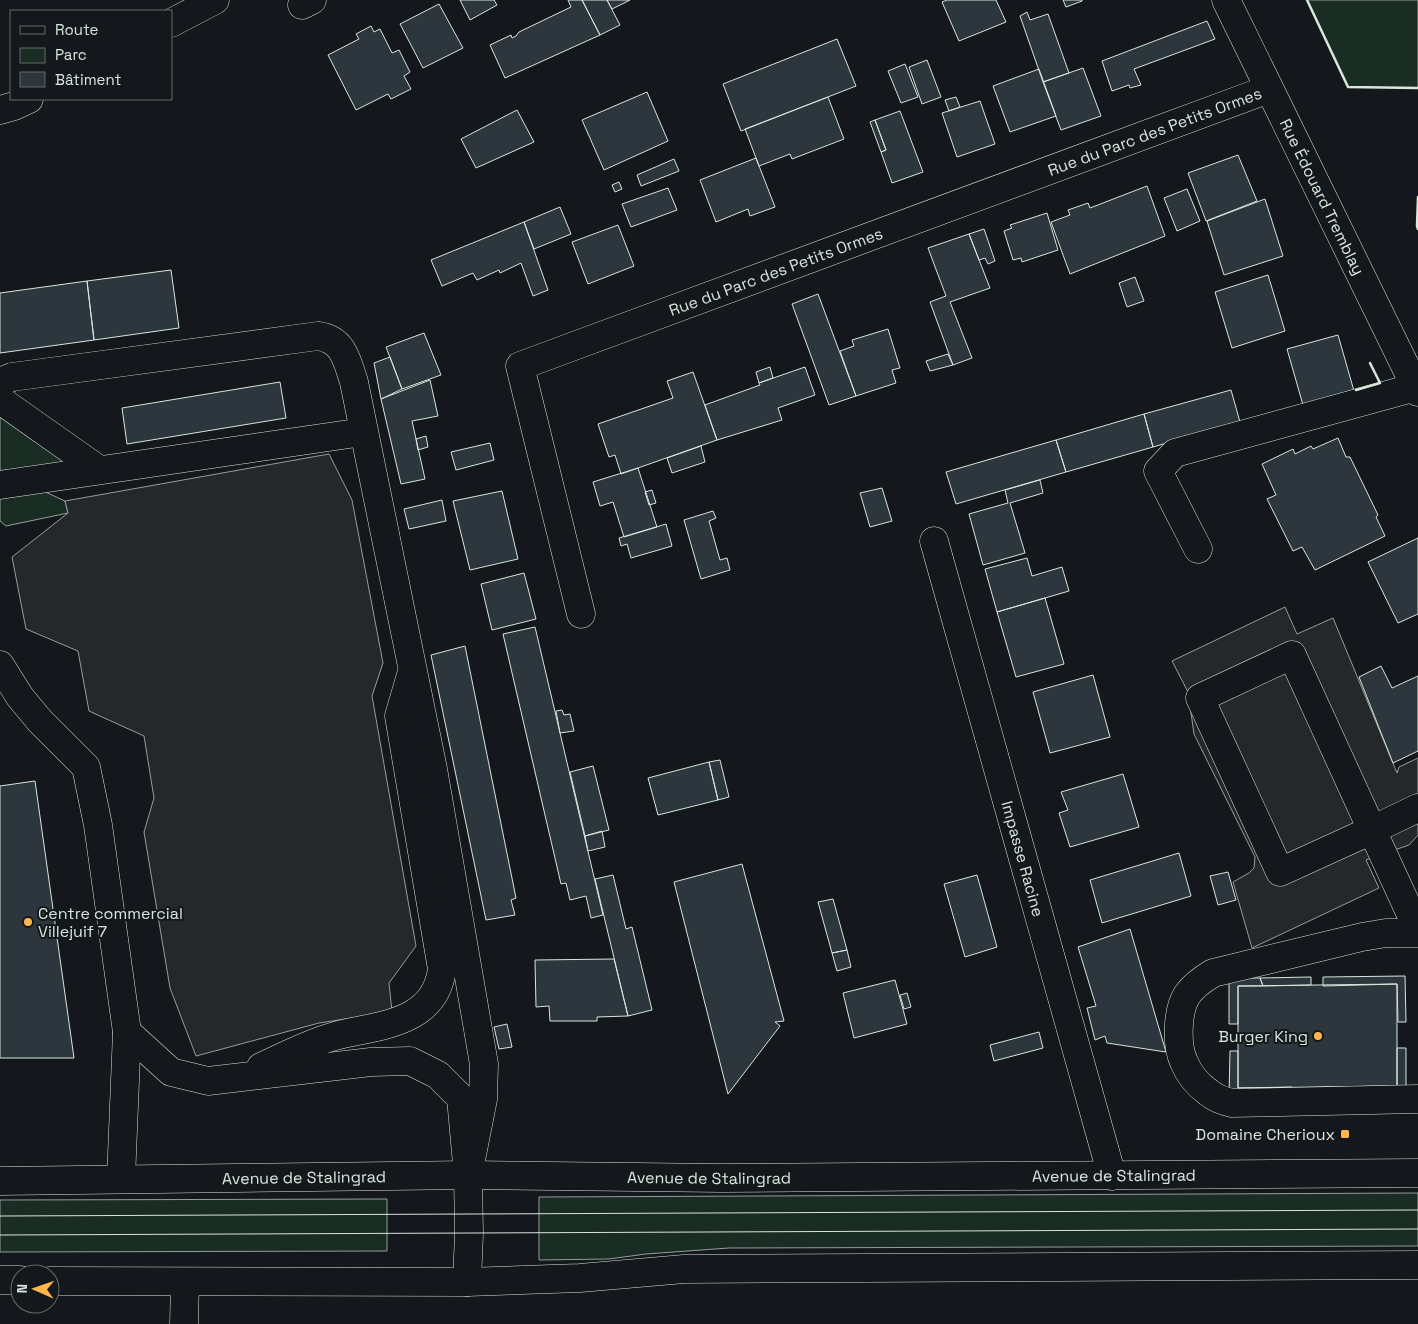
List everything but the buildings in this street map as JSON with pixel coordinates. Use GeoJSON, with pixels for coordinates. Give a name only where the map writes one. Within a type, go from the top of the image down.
{"type":"FeatureCollection","features":[{"type":"Feature","properties":{"kind":"main road"},"geometry":{"type":"LineString","coordinates":[[172,22],[215,0]]}},
{"type":"Feature","properties":{"kind":"main road","name":"Rue Édouard Tremblay"},"geometry":{"type":"LineString","coordinates":[[1226,0],[1417,390]]}},
{"type":"Feature","properties":{"kind":"main road","name":"Rue du Parc des Petits Ormes"},"geometry":{"type":"LineString","coordinates":[[582,614],[520,366],[1269,89]]}},
{"type":"Feature","properties":{"kind":"main road"},"geometry":{"type":"LineString","coordinates":[[0,110],[27,100]]}},
{"type":"Feature","properties":{"kind":"main road"},"geometry":{"type":"LineString","coordinates":[[0,382],[12,377],[318,336],[326,337],[342,349],[354,382],[433,769],[484,1064],[483,1099],[468,1175]]}},
{"type":"Feature","properties":{"kind":"main road"},"geometry":{"type":"LineString","coordinates":[[1198,549],[1158,471],[1175,453],[1417,390]]}},
{"type":"Feature","properties":{"kind":"main road"},"geometry":{"type":"LineString","coordinates":[[0,400],[98,469]]}},
{"type":"Feature","properties":{"kind":"main road"},"geometry":{"type":"LineString","coordinates":[[0,485],[98,469],[363,432]]}},
{"type":"Feature","properties":{"kind":"main road","name":"Impasse Racine"},"geometry":{"type":"LineString","coordinates":[[934,541],[1112,1176]]}},
{"type":"Feature","properties":{"kind":"main road"},"geometry":{"type":"LineString","coordinates":[[1418,808],[1372,830],[1280,872],[1200,698],[1292,655],[1372,830],[1418,932],[1386,933],[1362,937],[1213,973],[1195,985],[1186,996],[1179,1027],[1184,1062],[1194,1080],[1208,1093],[1232,1103],[1418,1099]]}},
{"type":"Feature","properties":{"kind":"main road"},"geometry":{"type":"LineString","coordinates":[[0,665],[20,697],[40,721],[86,767],[98,825],[127,1032],[121,1179]]}},
{"type":"Feature","properties":{"kind":"main road"},"geometry":{"type":"LineString","coordinates":[[237,1078],[302,1048],[334,1036],[381,1027],[406,1018],[426,1003],[438,989],[442,969],[399,716],[412,671]]}},
{"type":"Feature","properties":{"kind":"main road"},"geometry":{"type":"LineString","coordinates":[[127,1032],[171,1072],[208,1081],[371,1062],[410,1061],[438,1075],[461,1098],[468,1175],[468,1282]]}},
{"type":"Feature","properties":{"kind":"main road","name":"Avenue de Stalingrad"},"geometry":{"type":"LineString","coordinates":[[0,1180],[468,1175],[711,1178],[1418,1173]]}},
{"type":"Feature","properties":{"kind":"main road"},"geometry":{"type":"LineString","coordinates":[[60,1281],[468,1282],[580,1278],[684,1269],[1418,1265]]}},
{"type":"Feature","properties":{"kind":"main road"},"geometry":{"type":"LineString","coordinates":[[184,1282],[184,1324]]}},
{"type":"Feature","properties":{"kind":"green space"},"geometry":{"type":"Polygon","coordinates":[[[1307,0],[1418,0],[1418,88],[1348,87],[1307,0]]]}},
{"type":"Feature","properties":{"kind":"green space"},"geometry":{"type":"Polygon","coordinates":[[[0,414],[69,463],[8,474],[0,470],[0,414]]]}},
{"type":"Feature","properties":{"kind":"green space"},"geometry":{"type":"Polygon","coordinates":[[[41,490],[65,501],[68,513],[6,526],[0,521],[0,498],[41,490]]]}},
{"type":"Feature","properties":{"kind":"green space"},"geometry":{"type":"Polygon","coordinates":[[[1418,1193],[1418,1246],[729,1248],[646,1254],[609,1259],[539,1260],[539,1197],[1418,1193]]]}},
{"type":"Feature","properties":{"kind":"green space"},"geometry":{"type":"Polygon","coordinates":[[[387,1199],[387,1251],[0,1252],[0,1200],[387,1199]]]}},
{"type":"Feature","properties":{"kind":"shaded area"},"geometry":{"type":"Polygon","coordinates":[[[329,454],[352,500],[383,663],[372,696],[416,946],[389,983],[392,1012],[319,1023],[196,1056],[170,988],[144,832],[154,798],[144,736],[89,711],[78,651],[26,629],[12,557],[68,513],[65,501],[329,454]]]}},
{"type":"Feature","properties":{"kind":"shaded area"},"geometry":{"type":"Polygon","coordinates":[[[1285,607],[1297,634],[1333,618],[1397,773],[1399,767],[1418,758],[1418,835],[1409,845],[1366,860],[1379,888],[1252,948],[1233,882],[1254,868],[1255,857],[1194,734],[1188,692],[1172,661],[1285,607]]]}},
{"type":"Feature","properties":{"kind":"tram line"},"geometry":{"type":"LineString","coordinates":[[0,1216],[1418,1210]]}},
{"type":"Feature","properties":{"kind":"tram line"},"geometry":{"type":"LineString","coordinates":[[0,1235],[1418,1229]]}},
{"type":"Feature","properties":{"kind":"wall"},"geometry":{"type":"LineString","coordinates":[[1307,0],[1348,87],[1418,88]]}},
{"type":"Feature","properties":{"kind":"wall"},"geometry":{"type":"LineString","coordinates":[[1418,197],[1418,229]]}},
{"type":"Feature","properties":{"kind":"wall"},"geometry":{"type":"LineString","coordinates":[[1356,390],[1380,383],[1370,363]]}},
{"type":"Feature","properties":{"kind":"place","name":"Centre commercial Villejuif 7"},"geometry":{"type":"Point","coordinates":[28,922]}},
{"type":"Feature","properties":{"kind":"place","name":"Burger King"},"geometry":{"type":"Point","coordinates":[1318,1036]}},
{"type":"Feature","properties":{"kind":"place","name":"Domaine Cherioux"},"geometry":{"type":"Point","coordinates":[1345,1134]}}]}
